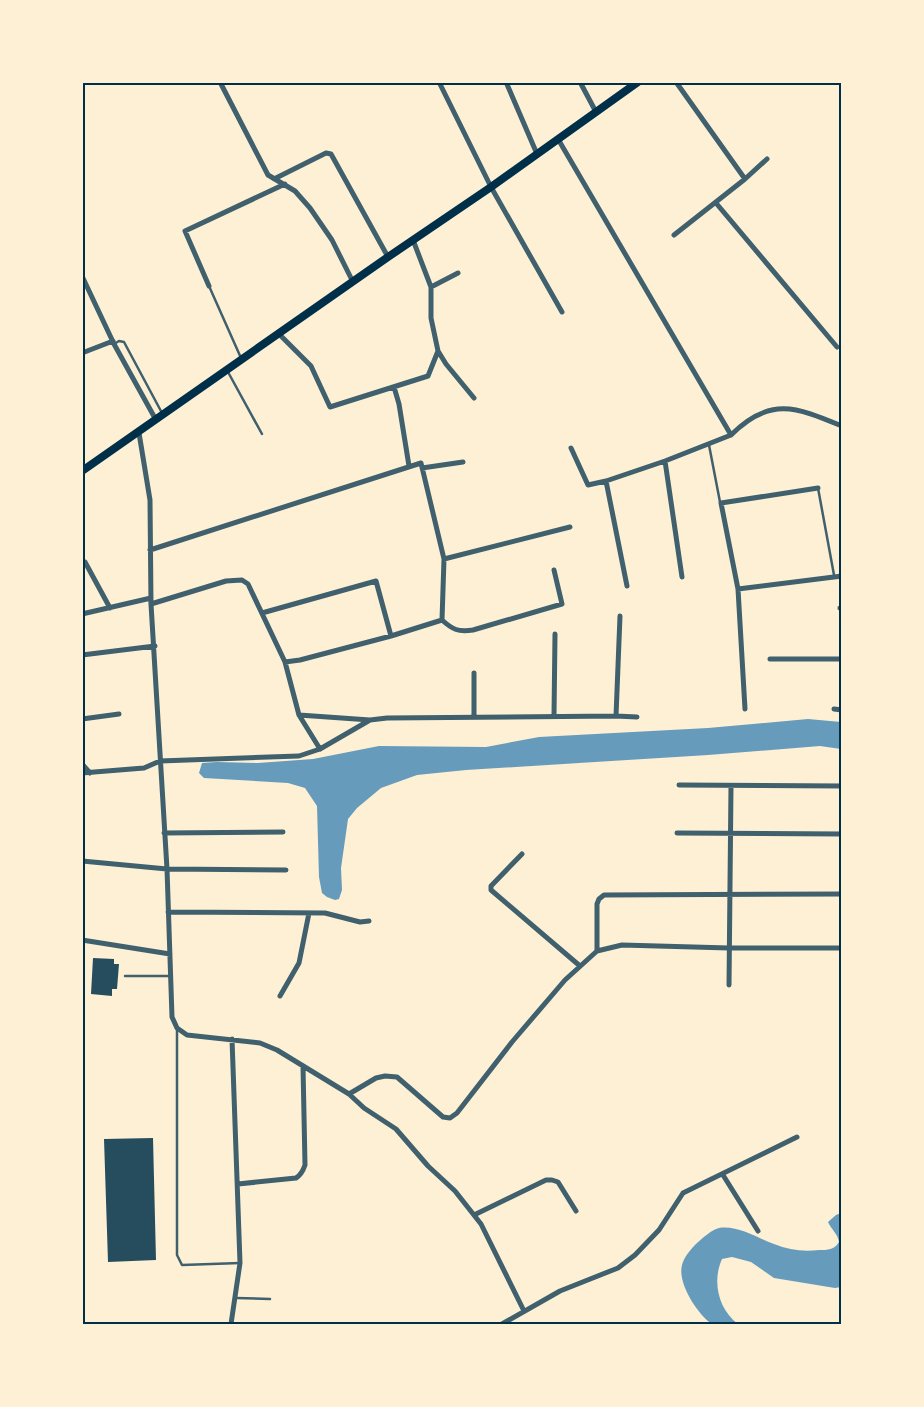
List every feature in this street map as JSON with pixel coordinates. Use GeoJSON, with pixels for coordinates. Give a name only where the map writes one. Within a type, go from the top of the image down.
{"type":"FeatureCollection","features":[{"type":"Feature","properties":{"kind":"main road"},"geometry":{"type":"LineString","coordinates":[[82,471],[491,187],[638,82]]}},
{"type":"Feature","properties":{"kind":"street"},"geometry":{"type":"LineString","coordinates":[[220,82],[268,175],[294,191],[310,208],[332,240],[353,282]]}},
{"type":"Feature","properties":{"kind":"street"},"geometry":{"type":"LineString","coordinates":[[439,82],[491,187],[562,312]]}},
{"type":"Feature","properties":{"kind":"street"},"geometry":{"type":"LineString","coordinates":[[506,82],[538,154]]}},
{"type":"Feature","properties":{"kind":"street"},"geometry":{"type":"LineString","coordinates":[[580,82],[596,112]]}},
{"type":"Feature","properties":{"kind":"street"},"geometry":{"type":"LineString","coordinates":[[676,82],[745,179]]}},
{"type":"Feature","properties":{"kind":"street"},"geometry":{"type":"LineString","coordinates":[[558,139],[731,436]]}},
{"type":"Feature","properties":{"kind":"street"},"geometry":{"type":"LineString","coordinates":[[274,179],[326,153],[332,154],[388,257]]}},
{"type":"Feature","properties":{"kind":"street"},"geometry":{"type":"LineString","coordinates":[[674,235],[716,203],[767,159]]}},
{"type":"Feature","properties":{"kind":"street"},"geometry":{"type":"LineString","coordinates":[[209,286],[185,231],[285,184]]}},
{"type":"Feature","properties":{"kind":"street"},"geometry":{"type":"LineString","coordinates":[[716,203],[837,347]]}},
{"type":"Feature","properties":{"kind":"street"},"geometry":{"type":"LineString","coordinates":[[414,240],[431,287],[431,318],[438,350],[446,364],[474,398]]}},
{"type":"Feature","properties":{"kind":"street"},"geometry":{"type":"LineString","coordinates":[[431,287],[458,273]]}},
{"type":"Feature","properties":{"kind":"street"},"geometry":{"type":"LineString","coordinates":[[82,276],[114,342],[160,418]]}},
{"type":"Feature","properties":{"kind":"street"},"geometry":{"type":"LineString","coordinates":[[279,334],[311,366],[330,406],[428,376],[438,350]]}},
{"type":"Feature","properties":{"kind":"street"},"geometry":{"type":"LineString","coordinates":[[82,353],[114,342]]}},
{"type":"Feature","properties":{"kind":"street"},"geometry":{"type":"LineString","coordinates":[[394,387],[399,404],[410,466]]}},
{"type":"Feature","properties":{"kind":"street"},"geometry":{"type":"LineString","coordinates":[[571,448],[588,485],[606,481],[665,461],[731,436],[754,417],[776,408],[806,411],[842,426]]}},
{"type":"Feature","properties":{"kind":"street"},"geometry":{"type":"LineString","coordinates":[[139,433],[150,500],[151,601],[172,1016],[177,1028],[187,1035],[260,1043],[276,1050],[349,1094],[364,1108],[396,1129],[428,1166],[455,1191],[481,1224],[524,1311]]}},
{"type":"Feature","properties":{"kind":"street"},"geometry":{"type":"LineString","coordinates":[[665,461],[682,577]]}},
{"type":"Feature","properties":{"kind":"street"},"geometry":{"type":"LineString","coordinates":[[150,550],[410,466],[464,462]]}},
{"type":"Feature","properties":{"kind":"street"},"geometry":{"type":"LineString","coordinates":[[422,466],[444,559],[442,620],[452,629],[463,632],[473,630],[562,604],[554,570]]}},
{"type":"Feature","properties":{"kind":"street"},"geometry":{"type":"LineString","coordinates":[[606,481],[627,586]]}},
{"type":"Feature","properties":{"kind":"street"},"geometry":{"type":"LineString","coordinates":[[745,709],[738,589],[721,503],[818,488]]}},
{"type":"Feature","properties":{"kind":"street"},"geometry":{"type":"LineString","coordinates":[[444,559],[570,527]]}},
{"type":"Feature","properties":{"kind":"street"},"geometry":{"type":"LineString","coordinates":[[84,562],[110,608]]}},
{"type":"Feature","properties":{"kind":"street"},"geometry":{"type":"LineString","coordinates":[[738,589],[842,576]]}},
{"type":"Feature","properties":{"kind":"street"},"geometry":{"type":"LineString","coordinates":[[82,614],[151,601],[226,581],[242,580],[248,584],[285,662],[298,715],[320,749]]}},
{"type":"Feature","properties":{"kind":"street"},"geometry":{"type":"LineString","coordinates":[[262,613],[376,581],[392,636]]}},
{"type":"Feature","properties":{"kind":"street"},"geometry":{"type":"LineString","coordinates":[[616,716],[620,616]]}},
{"type":"Feature","properties":{"kind":"street"},"geometry":{"type":"LineString","coordinates":[[285,662],[300,660],[392,636],[442,620]]}},
{"type":"Feature","properties":{"kind":"street"},"geometry":{"type":"LineString","coordinates":[[554,716],[555,634]]}},
{"type":"Feature","properties":{"kind":"street"},"geometry":{"type":"LineString","coordinates":[[82,655],[154,646]]}},
{"type":"Feature","properties":{"kind":"street"},"geometry":{"type":"LineString","coordinates":[[770,659],[842,659]]}},
{"type":"Feature","properties":{"kind":"street"},"geometry":{"type":"LineString","coordinates":[[474,673],[474,717]]}},
{"type":"Feature","properties":{"kind":"street"},"geometry":{"type":"LineString","coordinates":[[834,709],[842,710]]}},
{"type":"Feature","properties":{"kind":"street"},"geometry":{"type":"LineString","coordinates":[[82,719],[118,714]]}},
{"type":"Feature","properties":{"kind":"street"},"geometry":{"type":"LineString","coordinates":[[298,715],[370,720],[387,718],[554,716],[637,717]]}},
{"type":"Feature","properties":{"kind":"street"},"geometry":{"type":"LineString","coordinates":[[82,774],[144,768],[160,761],[299,756],[320,749],[370,720]]}},
{"type":"Feature","properties":{"kind":"street"},"geometry":{"type":"LineString","coordinates":[[82,764],[90,773]]}},
{"type":"Feature","properties":{"kind":"street"},"geometry":{"type":"LineString","coordinates":[[679,785],[842,786]]}},
{"type":"Feature","properties":{"kind":"street"},"geometry":{"type":"LineString","coordinates":[[729,985],[731,786]]}},
{"type":"Feature","properties":{"kind":"street"},"geometry":{"type":"LineString","coordinates":[[164,833],[283,832]]}},
{"type":"Feature","properties":{"kind":"street"},"geometry":{"type":"LineString","coordinates":[[677,833],[842,834]]}},
{"type":"Feature","properties":{"kind":"street"},"geometry":{"type":"LineString","coordinates":[[522,854],[491,886],[491,890],[580,966]]}},
{"type":"Feature","properties":{"kind":"street"},"geometry":{"type":"LineString","coordinates":[[82,861],[166,869],[286,870]]}},
{"type":"Feature","properties":{"kind":"street"},"geometry":{"type":"LineString","coordinates":[[597,951],[597,904],[604,895],[842,894]]}},
{"type":"Feature","properties":{"kind":"street"},"geometry":{"type":"LineString","coordinates":[[168,912],[325,913],[360,922],[370,921]]}},
{"type":"Feature","properties":{"kind":"street"},"geometry":{"type":"LineString","coordinates":[[280,996],[299,963],[310,913]]}},
{"type":"Feature","properties":{"kind":"street"},"geometry":{"type":"LineString","coordinates":[[82,940],[170,954]]}},
{"type":"Feature","properties":{"kind":"street"},"geometry":{"type":"LineString","coordinates":[[349,1094],[376,1078],[385,1076],[397,1077],[443,1117],[450,1118],[457,1113],[512,1042],[565,980],[597,951],[622,945],[729,948],[842,948]]}},
{"type":"Feature","properties":{"kind":"street"},"geometry":{"type":"LineString","coordinates":[[231,1324],[240,1263],[232,1039]]}},
{"type":"Feature","properties":{"kind":"street"},"geometry":{"type":"LineString","coordinates":[[238,1184],[300,1176],[305,1165],[303,1066]]}},
{"type":"Feature","properties":{"kind":"street"},"geometry":{"type":"LineString","coordinates":[[502,1324],[560,1291],[618,1268],[635,1255],[659,1230],[683,1194],[797,1137]]}},
{"type":"Feature","properties":{"kind":"street"},"geometry":{"type":"LineString","coordinates":[[723,1175],[758,1231]]}},
{"type":"Feature","properties":{"kind":"street"},"geometry":{"type":"LineString","coordinates":[[474,1215],[546,1180],[558,1182],[576,1211]]}},
{"type":"Feature","properties":{"kind":"lane"},"geometry":{"type":"LineString","coordinates":[[209,286],[242,360]]}},
{"type":"Feature","properties":{"kind":"lane"},"geometry":{"type":"LineString","coordinates":[[114,342],[124,342],[160,418]]}},
{"type":"Feature","properties":{"kind":"lane"},"geometry":{"type":"LineString","coordinates":[[227,370],[262,434]]}},
{"type":"Feature","properties":{"kind":"lane"},"geometry":{"type":"LineString","coordinates":[[709,445],[721,503]]}},
{"type":"Feature","properties":{"kind":"lane"},"geometry":{"type":"LineString","coordinates":[[818,488],[835,577]]}},
{"type":"Feature","properties":{"kind":"lane"},"geometry":{"type":"LineString","coordinates":[[125,976],[170,976]]}},
{"type":"Feature","properties":{"kind":"lane"},"geometry":{"type":"LineString","coordinates":[[177,1028],[176,1255],[182,1265],[240,1263]]}},
{"type":"Feature","properties":{"kind":"lane"},"geometry":{"type":"LineString","coordinates":[[235,1298],[270,1299]]}},
{"type":"Feature","properties":{"kind":"water"},"geometry":{"type":"Polygon","coordinates":[[[808,719],[841,722],[841,749],[820,746],[466,770],[417,775],[381,788],[357,808],[348,819],[341,868],[342,890],[339,899],[335,900],[322,893],[319,877],[317,806],[305,788],[288,783],[204,778],[199,773],[202,763],[258,763],[313,759],[379,746],[486,747],[539,737],[708,728],[808,719]]]}},
{"type":"Feature","properties":{"kind":"water"},"geometry":{"type":"Polygon","coordinates":[[[841,1213],[841,1287],[835,1288],[774,1278],[751,1262],[732,1257],[722,1259],[717,1276],[717,1285],[726,1311],[738,1324],[712,1324],[706,1320],[690,1298],[681,1272],[683,1262],[695,1245],[713,1230],[733,1228],[796,1250],[828,1250],[835,1247],[839,1242],[828,1222],[841,1213]]]}},
{"type":"Feature","properties":{"kind":"building"},"geometry":{"type":"Polygon","coordinates":[[[93,958],[114,959],[114,964],[119,964],[117,989],[112,989],[112,996],[91,994],[93,958]]]}},
{"type":"Feature","properties":{"kind":"building"},"geometry":{"type":"Polygon","coordinates":[[[153,1138],[156,1260],[108,1262],[104,1139],[153,1138]]]}}]}
